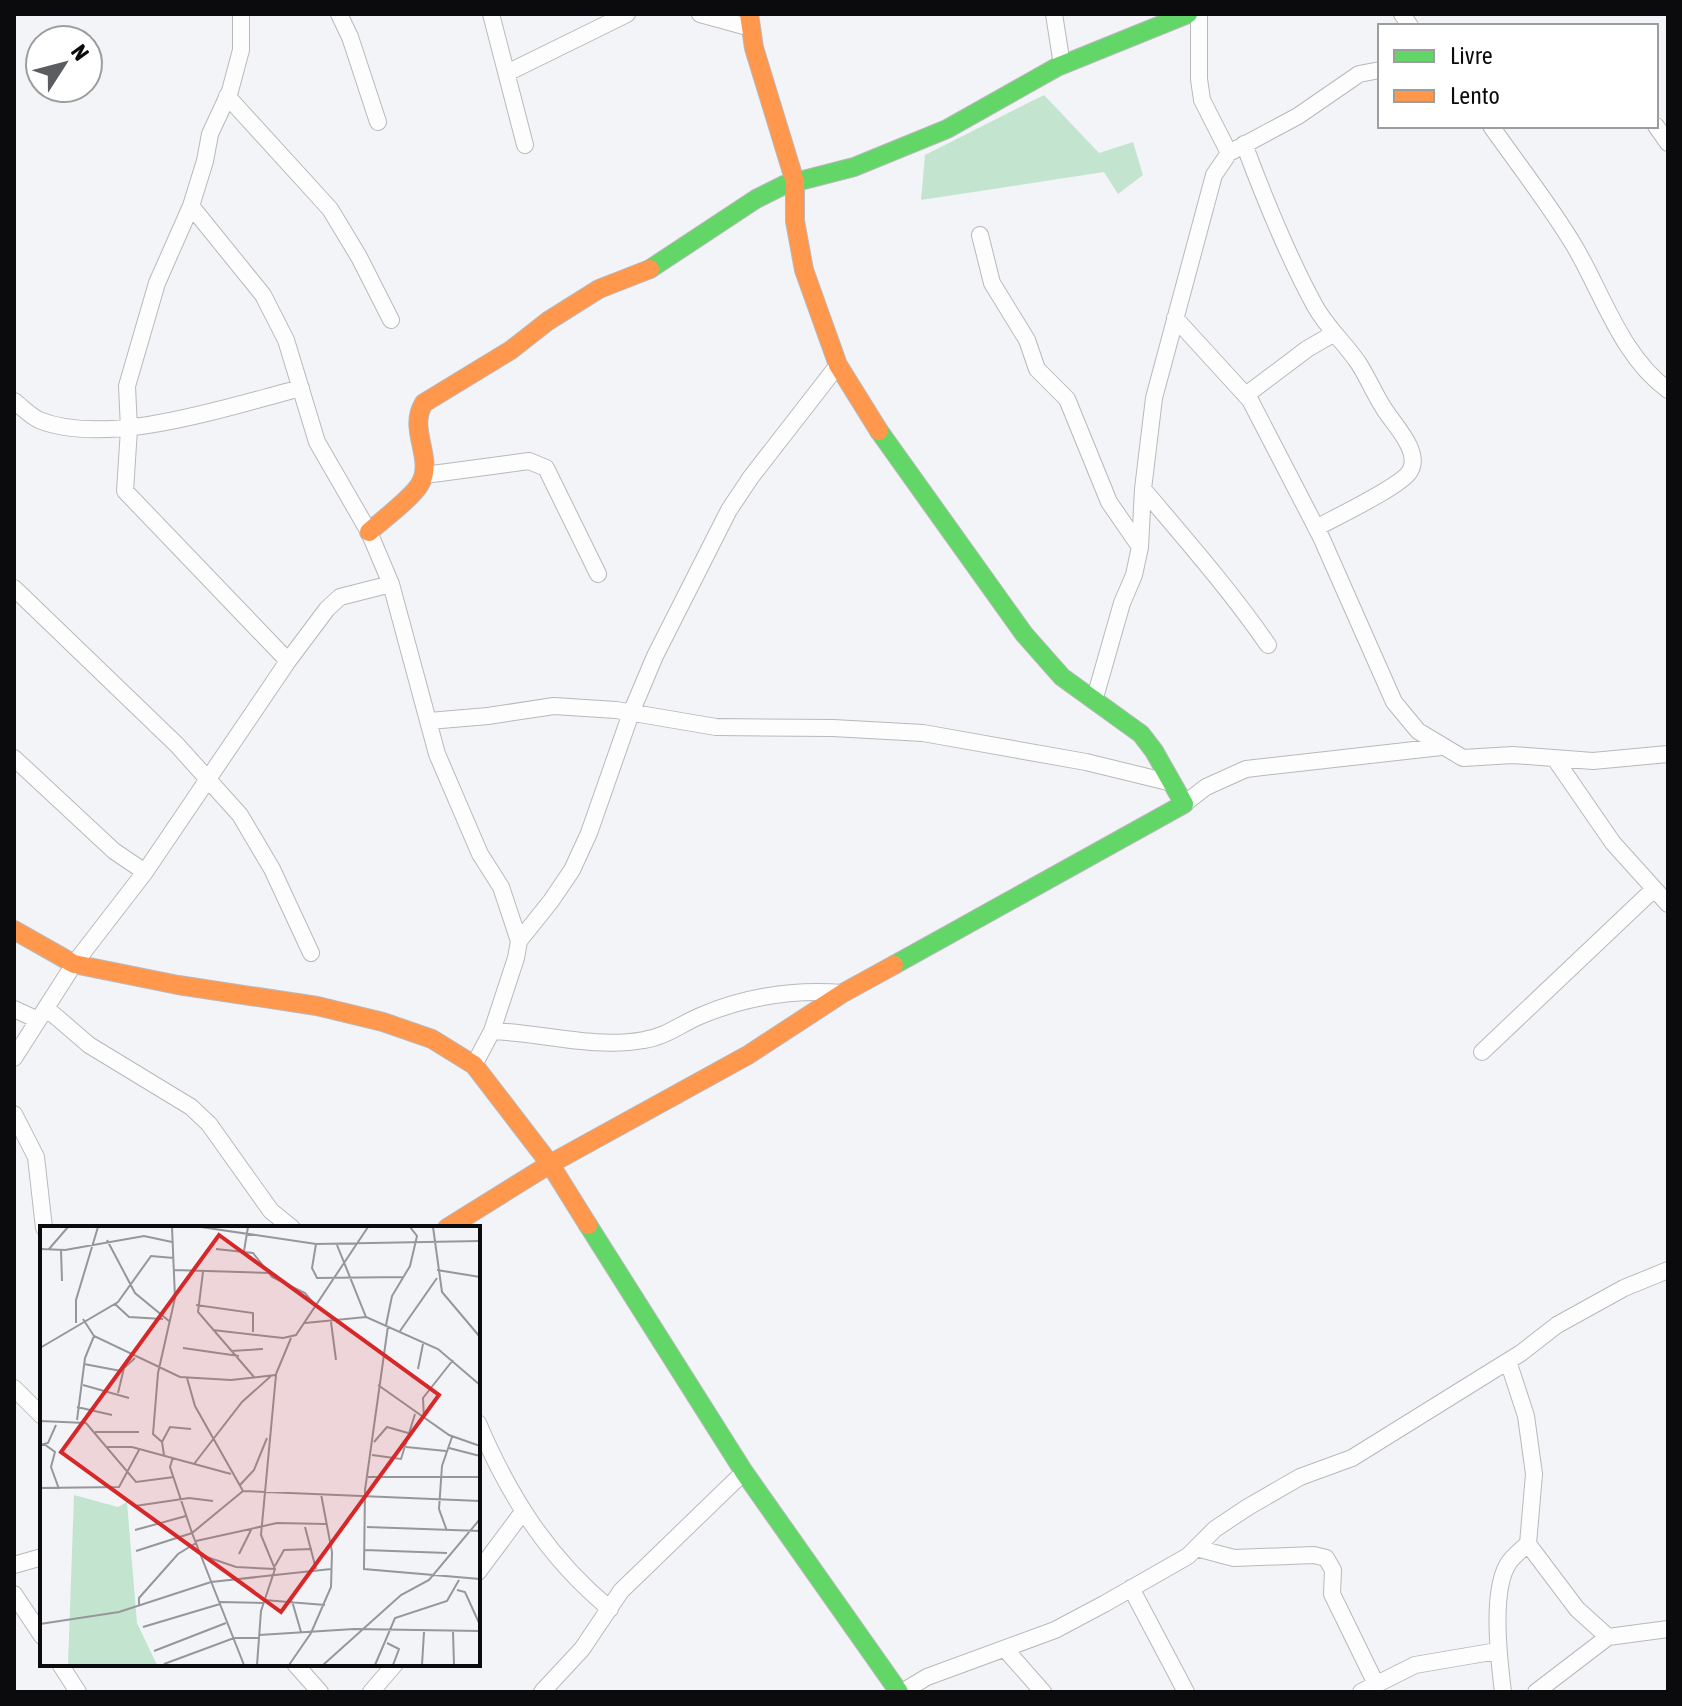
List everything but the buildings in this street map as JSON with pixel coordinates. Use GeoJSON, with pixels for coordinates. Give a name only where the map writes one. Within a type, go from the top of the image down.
{"type":"FeatureCollection","features":[{"type":"Feature","properties":{"kind":"street"},"geometry":{"type":"LineString","coordinates":[[241,14],[241,50],[227,96],[210,134],[191,206],[157,283],[127,386],[129,429],[125,491],[288,661]]}},
{"type":"Feature","properties":{"kind":"street"},"geometry":{"type":"LineString","coordinates":[[339,14],[350,37],[378,122]]}},
{"type":"Feature","properties":{"kind":"street"},"geometry":{"type":"LineString","coordinates":[[491,14],[525,145]]}},
{"type":"Feature","properties":{"kind":"street"},"geometry":{"type":"LineString","coordinates":[[507,73],[627,14]]}},
{"type":"Feature","properties":{"kind":"street"},"geometry":{"type":"LineString","coordinates":[[700,14],[750,21],[754,48],[795,182],[795,221],[804,270],[838,365],[901,465],[962,546],[992,593],[1062,677],[1141,734],[1184,804]]}},
{"type":"Feature","properties":{"kind":"street"},"geometry":{"type":"LineString","coordinates":[[1039,14],[1055,19],[1062,65]]}},
{"type":"Feature","properties":{"kind":"street"},"geometry":{"type":"LineString","coordinates":[[369,532],[420,485],[425,475],[418,425],[420,407],[511,350],[548,321],[599,289],[643,274],[756,199],[795,182],[854,167],[947,129],[1062,65],[1188,14]]}},
{"type":"Feature","properties":{"kind":"street"},"geometry":{"type":"LineString","coordinates":[[1199,14],[1198,66],[1202,100],[1229,153]]}},
{"type":"Feature","properties":{"kind":"street"},"geometry":{"type":"LineString","coordinates":[[1094,701],[1122,603],[1134,575],[1140,547],[1143,489],[1154,398],[1214,175],[1229,153],[1298,116],[1359,74],[1378,70]]}},
{"type":"Feature","properties":{"kind":"street"},"geometry":{"type":"LineString","coordinates":[[227,96],[330,209],[391,320]]}},
{"type":"Feature","properties":{"kind":"street"},"geometry":{"type":"LineString","coordinates":[[1492,128],[1574,246],[1643,369],[1668,390]]}},
{"type":"Feature","properties":{"kind":"street"},"geometry":{"type":"LineString","coordinates":[[1244,144],[1285,245],[1316,307],[1333,334],[1358,362],[1383,408],[1407,442],[1413,460],[1410,472],[1396,483],[1316,528]]}},
{"type":"Feature","properties":{"kind":"street"},"geometry":{"type":"LineString","coordinates":[[191,206],[263,295],[286,340],[317,442],[369,532],[391,584],[437,754],[480,854],[501,887],[519,941],[492,1031],[474,1065]]}},
{"type":"Feature","properties":{"kind":"street"},"geometry":{"type":"LineString","coordinates":[[980,235],[992,283],[1027,340],[1037,369],[1067,399],[1109,502],[1140,547]]}},
{"type":"Feature","properties":{"kind":"street"},"geometry":{"type":"LineString","coordinates":[[1175,318],[1246,395],[1316,528],[1394,702],[1418,731],[1463,758],[1513,755],[1593,761],[1668,754]]}},
{"type":"Feature","properties":{"kind":"street"},"geometry":{"type":"LineString","coordinates":[[1246,395],[1307,349],[1333,334]]}},
{"type":"Feature","properties":{"kind":"street"},"geometry":{"type":"LineString","coordinates":[[519,941],[572,870],[589,833],[631,713],[655,656],[729,510],[838,365]]}},
{"type":"Feature","properties":{"kind":"street"},"geometry":{"type":"LineString","coordinates":[[14,401],[36,419],[65,427],[129,429],[301,388]]}},
{"type":"Feature","properties":{"kind":"street"},"geometry":{"type":"LineString","coordinates":[[425,475],[529,461],[539,463],[546,468],[598,574]]}},
{"type":"Feature","properties":{"kind":"street"},"geometry":{"type":"LineString","coordinates":[[1143,489],[1235,596],[1268,645]]}},
{"type":"Feature","properties":{"kind":"street"},"geometry":{"type":"LineString","coordinates":[[14,1058],[74,964],[145,872],[288,661],[327,609],[340,597],[391,584]]}},
{"type":"Feature","properties":{"kind":"street"},"geometry":{"type":"LineString","coordinates":[[14,588],[177,745],[240,815],[272,869],[311,953]]}},
{"type":"Feature","properties":{"kind":"street"},"geometry":{"type":"LineString","coordinates":[[429,721],[554,706],[631,713],[716,727],[923,733],[1086,762],[1172,783]]}},
{"type":"Feature","properties":{"kind":"street"},"geometry":{"type":"LineString","coordinates":[[450,1226],[550,1164],[748,1055],[843,993],[1184,804],[1206,787],[1246,769],[1441,747]]}},
{"type":"Feature","properties":{"kind":"street"},"geometry":{"type":"LineString","coordinates":[[14,758],[114,851],[145,872]]}},
{"type":"Feature","properties":{"kind":"street"},"geometry":{"type":"LineString","coordinates":[[1555,759],[1613,843],[1668,904]]}},
{"type":"Feature","properties":{"kind":"street"},"geometry":{"type":"LineString","coordinates":[[1482,1052],[1654,889]]}},
{"type":"Feature","properties":{"kind":"street"},"geometry":{"type":"LineString","coordinates":[[14,930],[74,964],[178,985],[317,1006],[383,1022],[432,1039],[474,1065],[550,1164],[744,1472],[901,1692],[927,1677],[1055,1630],[1188,1556],[1215,1529],[1248,1507],[1300,1477],[1352,1458],[1508,1361],[1557,1325],[1624,1288],[1668,1270]]}},
{"type":"Feature","properties":{"kind":"street"},"geometry":{"type":"LineString","coordinates":[[492,1031],[532,1033],[599,1044],[624,1043],[659,1037],[721,1007],[776,994],[807,990],[843,993]]}},
{"type":"Feature","properties":{"kind":"street"},"geometry":{"type":"LineString","coordinates":[[14,1009],[42,1014],[191,1107],[209,1124],[271,1211],[290,1226]]}},
{"type":"Feature","properties":{"kind":"street"},"geometry":{"type":"LineString","coordinates":[[14,1114],[36,1157],[44,1226]]}},
{"type":"Feature","properties":{"kind":"street"},"geometry":{"type":"LineString","coordinates":[[1503,1692],[1497,1651],[1500,1582],[1509,1562],[1528,1544],[1534,1474],[1526,1416],[1508,1361]]}},
{"type":"Feature","properties":{"kind":"street"},"geometry":{"type":"LineString","coordinates":[[14,1388],[40,1414]]}},
{"type":"Feature","properties":{"kind":"street"},"geometry":{"type":"LineString","coordinates":[[480,1428],[497,1468],[522,1513],[560,1559],[610,1609]]}},
{"type":"Feature","properties":{"kind":"street"},"geometry":{"type":"LineString","coordinates":[[542,1692],[582,1649],[621,1591],[744,1472]]}},
{"type":"Feature","properties":{"kind":"street"},"geometry":{"type":"LineString","coordinates":[[480,1569],[522,1513]]}},
{"type":"Feature","properties":{"kind":"street"},"geometry":{"type":"LineString","coordinates":[[1528,1544],[1577,1609],[1608,1637]]}},
{"type":"Feature","properties":{"kind":"street"},"geometry":{"type":"LineString","coordinates":[[1196,1548],[1234,1558],[1314,1555],[1326,1558],[1333,1570],[1332,1594],[1368,1688],[1427,1661],[1497,1651]]}},
{"type":"Feature","properties":{"kind":"street"},"geometry":{"type":"LineString","coordinates":[[14,1565],[40,1558]]}},
{"type":"Feature","properties":{"kind":"street"},"geometry":{"type":"LineString","coordinates":[[1131,1588],[1186,1692]]}},
{"type":"Feature","properties":{"kind":"street"},"geometry":{"type":"LineString","coordinates":[[14,1594],[40,1633]]}},
{"type":"Feature","properties":{"kind":"street"},"geometry":{"type":"LineString","coordinates":[[1536,1692],[1608,1637],[1668,1629]]}},
{"type":"Feature","properties":{"kind":"street"},"geometry":{"type":"LineString","coordinates":[[1005,1649],[1043,1692]]}},
{"type":"Feature","properties":{"kind":"street"},"geometry":{"type":"LineString","coordinates":[[61,1666],[78,1692]]}},
{"type":"Feature","properties":{"kind":"street"},"geometry":{"type":"LineString","coordinates":[[297,1666],[320,1692]]}},
{"type":"Feature","properties":{"kind":"street"},"geometry":{"type":"LineString","coordinates":[[371,1692],[393,1666]]}},
{"type":"Feature","properties":{"kind":"green space"},"geometry":{"type":"Polygon","coordinates":[[[1044,95],[1099,153],[1133,142],[1143,175],[1118,194],[1104,172],[921,200],[925,155],[1044,95]]]}},
{"type":"Feature","properties":{"kind":"traffic: fast"},"geometry":{"type":"LineString","coordinates":[[650,269],[756,199],[784,185],[854,167],[947,129],[1057,67],[1188,14]]}},
{"type":"Feature","properties":{"kind":"traffic: fast"},"geometry":{"type":"LineString","coordinates":[[879,431],[1024,634],[1062,677],[1141,734],[1184,804],[894,965]]}},
{"type":"Feature","properties":{"kind":"traffic: fast"},"geometry":{"type":"LineString","coordinates":[[588,1225],[744,1472],[899,1692]]}},
{"type":"Feature","properties":{"kind":"traffic: slow"},"geometry":{"type":"LineString","coordinates":[[749,14],[754,48],[795,182],[795,221],[804,270],[838,365],[879,431]]}},
{"type":"Feature","properties":{"kind":"traffic: slow"},"geometry":{"type":"LineString","coordinates":[[369,532],[420,484],[425,464],[418,423],[424,403],[511,350],[548,321],[599,289],[650,269]]}},
{"type":"Feature","properties":{"kind":"traffic: slow"},"geometry":{"type":"LineString","coordinates":[[14,930],[74,964],[178,985],[317,1006],[383,1022],[432,1039],[474,1065],[550,1164],[588,1225]]}},
{"type":"Feature","properties":{"kind":"traffic: slow"},"geometry":{"type":"LineString","coordinates":[[450,1226],[550,1164],[748,1055],[843,993],[894,965]]}}]}
